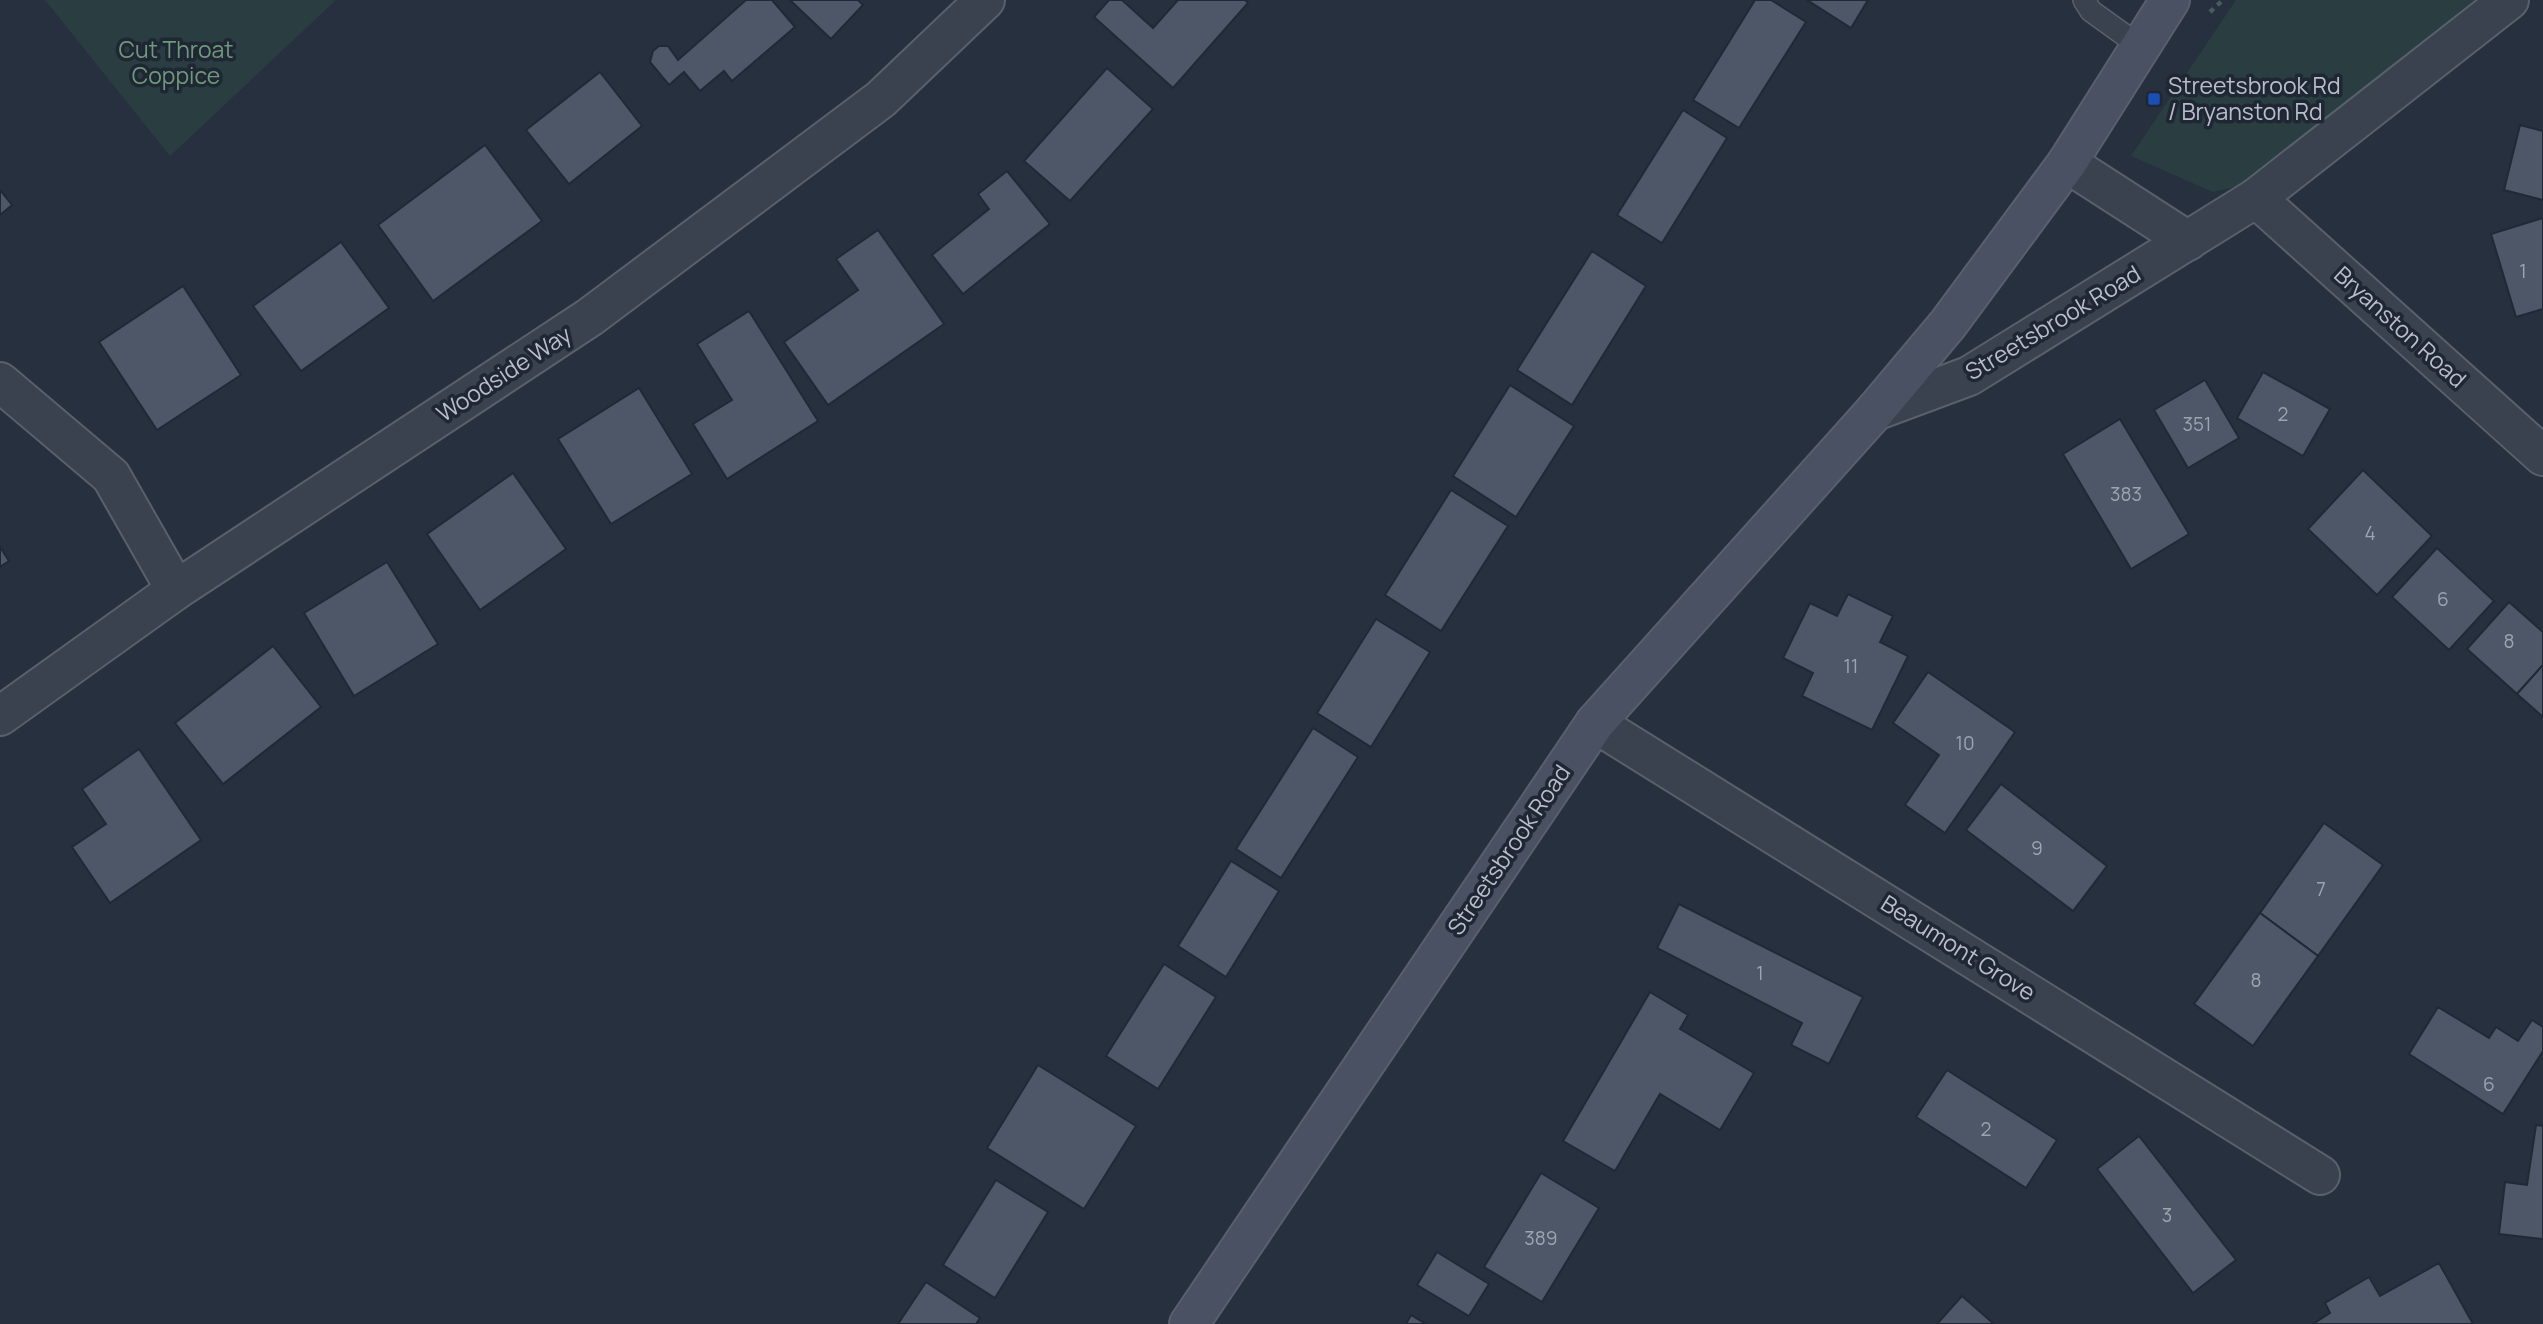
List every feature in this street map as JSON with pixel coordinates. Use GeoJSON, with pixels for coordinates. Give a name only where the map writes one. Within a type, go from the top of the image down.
{"type":"FeatureCollection","features":[{"type":"Feature","properties":{"kind":"main road","name":"Streetsbrook Road"},"geometry":{"type":"LineString","coordinates":[[1189,1324],[1595,723],[1875,411],[1948,324],[2067,163],[2170,0]]}},
{"type":"Feature","properties":{"kind":"street","name":"Woodside Way"},"geometry":{"type":"LineString","coordinates":[[0,716],[176,590],[590,317],[881,99],[985,0]]}},
{"type":"Feature","properties":{"kind":"street","name":"Streetsbrook Road"},"geometry":{"type":"LineString","coordinates":[[1875,411],[1969,376],[2256,198],[2509,0]]}},
{"type":"Feature","properties":{"kind":"street"},"geometry":{"type":"LineString","coordinates":[[2067,163],[2188,241]]}},
{"type":"Feature","properties":{"kind":"street","name":"Bryanston Road"},"geometry":{"type":"LineString","coordinates":[[2256,198],[2543,456]]}},
{"type":"Feature","properties":{"kind":"street"},"geometry":{"type":"LineString","coordinates":[[0,382],[111,476],[176,590]]}},
{"type":"Feature","properties":{"kind":"street","name":"Beaumont Grove"},"geometry":{"type":"LineString","coordinates":[[1595,723],[2320,1175]]}},
{"type":"Feature","properties":{"kind":"lane"},"geometry":{"type":"LineString","coordinates":[[2084,0],[2091,11],[2141,47]]}},
{"type":"Feature","properties":{"kind":"green space","name":"Cut Throat Coppice"},"geometry":{"type":"Polygon","coordinates":[[[45,0],[336,0],[170,156],[45,0]]]}},
{"type":"Feature","properties":{"kind":"green space"},"geometry":{"type":"Polygon","coordinates":[[[2236,0],[2475,0],[2243,185],[2213,192],[2131,156],[2236,0]]]}},
{"type":"Feature","properties":{"kind":"building"},"geometry":{"type":"Polygon","coordinates":[[[746,0],[772,0],[795,27],[732,81],[724,71],[700,91],[684,72],[669,85],[650,62],[653,51],[659,46],[668,46],[678,60],[746,0]]]}},
{"type":"Feature","properties":{"kind":"building"},"geometry":{"type":"Polygon","coordinates":[[[790,0],[858,0],[863,5],[831,39],[790,0]]]}},
{"type":"Feature","properties":{"kind":"building"},"geometry":{"type":"Polygon","coordinates":[[[1109,0],[1122,0],[1153,28],[1178,0],[1245,0],[1248,3],[1173,88],[1094,17],[1109,0]]]}},
{"type":"Feature","properties":{"kind":"building"},"geometry":{"type":"Polygon","coordinates":[[[1755,0],[1771,0],[1806,22],[1739,128],[1693,100],[1755,0]]]}},
{"type":"Feature","properties":{"kind":"building"},"geometry":{"type":"Polygon","coordinates":[[[1807,0],[1868,0],[1851,28],[1807,0]]]}},
{"type":"Feature","properties":{"kind":"building"},"geometry":{"type":"Polygon","coordinates":[[[1107,68],[1153,109],[1070,201],[1024,161],[1107,68]]]}},
{"type":"Feature","properties":{"kind":"building"},"geometry":{"type":"Polygon","coordinates":[[[600,72],[642,126],[569,184],[526,130],[600,72]]]}},
{"type":"Feature","properties":{"kind":"building"},"geometry":{"type":"Polygon","coordinates":[[[1683,110],[1727,138],[1662,243],[1617,215],[1683,110]]]}},
{"type":"Feature","properties":{"kind":"building"},"geometry":{"type":"Polygon","coordinates":[[[2520,125],[2543,131],[2543,200],[2504,190],[2520,125]]]}},
{"type":"Feature","properties":{"kind":"building"},"geometry":{"type":"Polygon","coordinates":[[[485,145],[542,221],[433,301],[378,225],[485,145]]]}},
{"type":"Feature","properties":{"kind":"building"},"geometry":{"type":"Polygon","coordinates":[[[1007,171],[1050,224],[963,294],[932,255],[989,209],[978,194],[1007,171]]]}},
{"type":"Feature","properties":{"kind":"building"},"geometry":{"type":"Polygon","coordinates":[[[0,190],[12,205],[0,215],[0,190]]]}},
{"type":"Feature","properties":{"kind":"building"},"geometry":{"type":"Polygon","coordinates":[[[2543,218],[2543,309],[2516,317],[2491,234],[2543,218]]]}},
{"type":"Feature","properties":{"kind":"building"},"geometry":{"type":"Polygon","coordinates":[[[878,230],[944,324],[828,405],[784,342],[858,290],[836,259],[878,230]]]}},
{"type":"Feature","properties":{"kind":"building"},"geometry":{"type":"Polygon","coordinates":[[[341,242],[389,308],[301,371],[253,306],[341,242]]]}},
{"type":"Feature","properties":{"kind":"building"},"geometry":{"type":"Polygon","coordinates":[[[1592,251],[1646,286],[1572,405],[1517,370],[1592,251]]]}},
{"type":"Feature","properties":{"kind":"building"},"geometry":{"type":"Polygon","coordinates":[[[183,286],[241,375],[157,430],[99,342],[183,286]]]}},
{"type":"Feature","properties":{"kind":"building"},"geometry":{"type":"Polygon","coordinates":[[[749,311],[818,421],[727,479],[693,424],[732,400],[697,344],[749,311]]]}},
{"type":"Feature","properties":{"kind":"building"},"geometry":{"type":"Polygon","coordinates":[[[2263,372],[2330,409],[2303,456],[2237,418],[2263,372]]]}},
{"type":"Feature","properties":{"kind":"building"},"geometry":{"type":"Polygon","coordinates":[[[2205,380],[2239,438],[2188,468],[2154,410],[2205,380]]]}},
{"type":"Feature","properties":{"kind":"building"},"geometry":{"type":"Polygon","coordinates":[[[1510,385],[1574,426],[1516,517],[1453,476],[1510,385]]]}},
{"type":"Feature","properties":{"kind":"building"},"geometry":{"type":"Polygon","coordinates":[[[639,388],[692,474],[611,524],[558,439],[639,388]]]}},
{"type":"Feature","properties":{"kind":"building"},"geometry":{"type":"Polygon","coordinates":[[[2120,419],[2189,534],[2131,569],[2063,454],[2120,419]]]}},
{"type":"Feature","properties":{"kind":"building"},"geometry":{"type":"Polygon","coordinates":[[[2363,470],[2432,536],[2377,595],[2308,529],[2363,470]]]}},
{"type":"Feature","properties":{"kind":"building"},"geometry":{"type":"Polygon","coordinates":[[[513,473],[566,549],[480,610],[427,534],[513,473]]]}},
{"type":"Feature","properties":{"kind":"building"},"geometry":{"type":"Polygon","coordinates":[[[1451,490],[1508,526],[1441,631],[1385,595],[1451,490]]]}},
{"type":"Feature","properties":{"kind":"building"},"geometry":{"type":"Polygon","coordinates":[[[0,547],[9,561],[0,567],[0,547]]]}},
{"type":"Feature","properties":{"kind":"building"},"geometry":{"type":"Polygon","coordinates":[[[2437,548],[2494,601],[2449,650],[2392,597],[2437,548]]]}},
{"type":"Feature","properties":{"kind":"building"},"geometry":{"type":"Polygon","coordinates":[[[387,562],[438,644],[354,696],[304,613],[387,562]]]}},
{"type":"Feature","properties":{"kind":"building"},"geometry":{"type":"Polygon","coordinates":[[[1848,594],[1893,616],[1880,642],[1908,656],[1872,730],[1802,696],[1813,673],[1783,658],[1810,603],[1837,616],[1848,594]]]}},
{"type":"Feature","properties":{"kind":"building"},"geometry":{"type":"Polygon","coordinates":[[[2509,602],[2543,632],[2543,665],[2517,694],[2467,649],[2509,602]]]}},
{"type":"Feature","properties":{"kind":"building"},"geometry":{"type":"Polygon","coordinates":[[[1376,619],[1430,652],[1371,747],[1317,713],[1376,619]]]}},
{"type":"Feature","properties":{"kind":"building"},"geometry":{"type":"Polygon","coordinates":[[[273,646],[321,707],[223,784],[175,723],[273,646]]]}},
{"type":"Feature","properties":{"kind":"building"},"geometry":{"type":"Polygon","coordinates":[[[2543,665],[2543,717],[2517,694],[2543,665]]]}},
{"type":"Feature","properties":{"kind":"building"},"geometry":{"type":"Polygon","coordinates":[[[1928,672],[2015,732],[1945,833],[1905,805],[1939,755],[1893,723],[1928,672]]]}},
{"type":"Feature","properties":{"kind":"building"},"geometry":{"type":"Polygon","coordinates":[[[1313,728],[1358,757],[1281,878],[1236,849],[1313,728]]]}},
{"type":"Feature","properties":{"kind":"building"},"geometry":{"type":"Polygon","coordinates":[[[139,749],[201,840],[110,903],[72,847],[106,824],[82,789],[139,749]]]}},
{"type":"Feature","properties":{"kind":"building"},"geometry":{"type":"Polygon","coordinates":[[[2001,784],[2107,866],[2073,911],[1966,830],[2001,784]]]}},
{"type":"Feature","properties":{"kind":"building"},"geometry":{"type":"Polygon","coordinates":[[[2324,823],[2383,865],[2318,956],[2260,913],[2324,823]]]}},
{"type":"Feature","properties":{"kind":"building"},"geometry":{"type":"Polygon","coordinates":[[[1231,861],[1279,891],[1226,977],[1178,946],[1231,861]]]}},
{"type":"Feature","properties":{"kind":"building"},"geometry":{"type":"Polygon","coordinates":[[[1679,904],[1863,997],[1829,1064],[1791,1045],[1802,1023],[1657,948],[1679,904]]]}},
{"type":"Feature","properties":{"kind":"building"},"geometry":{"type":"Polygon","coordinates":[[[2260,913],[2318,956],[2253,1046],[2194,1004],[2260,913]]]}},
{"type":"Feature","properties":{"kind":"building"},"geometry":{"type":"Polygon","coordinates":[[[1164,964],[1216,997],[1158,1089],[1106,1056],[1164,964]]]}},
{"type":"Feature","properties":{"kind":"building"},"geometry":{"type":"Polygon","coordinates":[[[1650,992],[1688,1015],[1680,1029],[1754,1073],[1720,1130],[1660,1094],[1615,1171],[1563,1141],[1650,992]]]}},
{"type":"Feature","properties":{"kind":"building"},"geometry":{"type":"Polygon","coordinates":[[[2438,1007],[2489,1038],[2496,1027],[2518,1041],[2532,1020],[2543,1027],[2543,1051],[2503,1114],[2409,1054],[2438,1007]]]}},
{"type":"Feature","properties":{"kind":"building"},"geometry":{"type":"Polygon","coordinates":[[[1038,1065],[1136,1126],[1084,1209],[987,1148],[1038,1065]]]}},
{"type":"Feature","properties":{"kind":"building"},"geometry":{"type":"Polygon","coordinates":[[[1947,1070],[2057,1140],[2026,1188],[1916,1117],[1947,1070]]]}},
{"type":"Feature","properties":{"kind":"building"},"geometry":{"type":"Polygon","coordinates":[[[2536,1125],[2543,1126],[2543,1239],[2499,1234],[2505,1182],[2527,1185],[2536,1125]]]}},
{"type":"Feature","properties":{"kind":"building"},"geometry":{"type":"Polygon","coordinates":[[[2139,1136],[2236,1260],[2193,1293],[2097,1169],[2139,1136]]]}},
{"type":"Feature","properties":{"kind":"building"},"geometry":{"type":"Polygon","coordinates":[[[1541,1173],[1599,1208],[1542,1302],[1484,1267],[1541,1173]]]}},
{"type":"Feature","properties":{"kind":"building"},"geometry":{"type":"Polygon","coordinates":[[[996,1180],[1048,1212],[995,1298],[943,1265],[996,1180]]]}},
{"type":"Feature","properties":{"kind":"building"},"geometry":{"type":"Polygon","coordinates":[[[1437,1252],[1489,1284],[1469,1316],[1417,1285],[1437,1252]]]}},
{"type":"Feature","properties":{"kind":"building"},"geometry":{"type":"Polygon","coordinates":[[[2439,1263],[2473,1324],[2313,1324],[2330,1313],[2325,1303],[2369,1277],[2380,1296],[2439,1263]]]}},
{"type":"Feature","properties":{"kind":"building"},"geometry":{"type":"Polygon","coordinates":[[[926,1282],[980,1318],[976,1324],[898,1324],[926,1282]]]}},
{"type":"Feature","properties":{"kind":"building"},"geometry":{"type":"Polygon","coordinates":[[[1962,1296],[1994,1324],[1937,1324],[1962,1296]]]}},
{"type":"Feature","properties":{"kind":"building"},"geometry":{"type":"Polygon","coordinates":[[[1411,1315],[1426,1324],[1406,1324],[1411,1315]]]}},
{"type":"Feature","properties":{"kind":"place","name":"Streetsbrook Rd / Bryanston Rd"},"geometry":{"type":"Point","coordinates":[2154,99]}}]}
